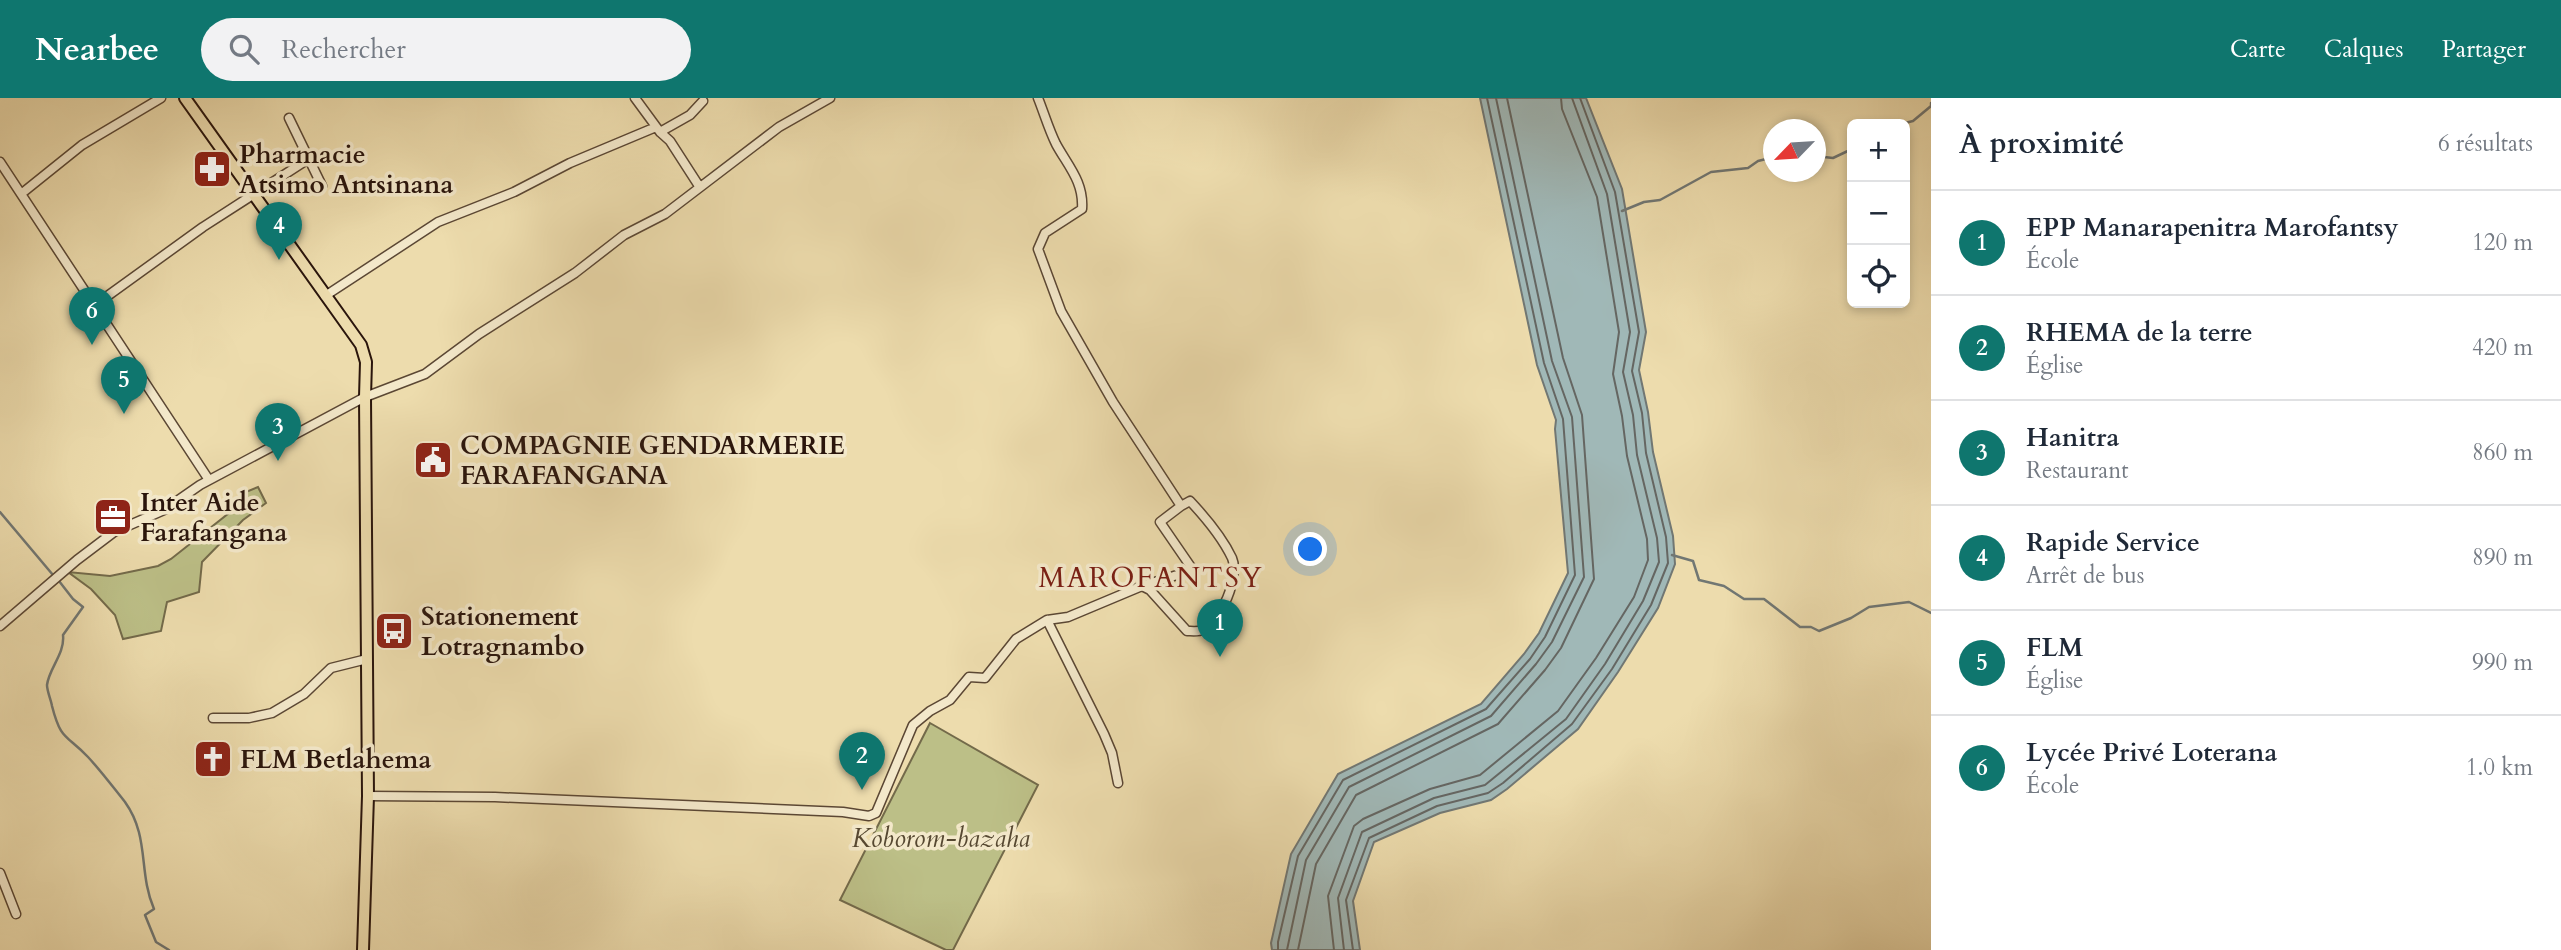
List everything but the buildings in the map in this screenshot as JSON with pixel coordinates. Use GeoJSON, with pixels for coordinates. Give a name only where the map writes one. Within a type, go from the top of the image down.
{"type":"FeatureCollection","features":[{"type":"Feature","properties":{"kind":"main road"},"geometry":{"type":"LineString","coordinates":[[185,98],[361,345],[366,362],[368,796],[363,950]]}},
{"type":"Feature","properties":{"kind":"street"},"geometry":{"type":"LineString","coordinates":[[21,194],[82,145],[161,98]]}},
{"type":"Feature","properties":{"kind":"street"},"geometry":{"type":"LineString","coordinates":[[635,98],[658,130],[670,141],[699,186]]}},
{"type":"Feature","properties":{"kind":"street"},"geometry":{"type":"LineString","coordinates":[[0,625],[77,560],[114,533],[164,510],[209,480],[365,397],[425,374],[479,334],[575,273],[624,235],[665,214],[779,127],[830,98]]}},
{"type":"Feature","properties":{"kind":"street"},"geometry":{"type":"LineString","coordinates":[[1038,98],[1055,142],[1078,179],[1083,194],[1082,209],[1045,233],[1038,249],[1067,321],[1112,402],[1181,506]]}},
{"type":"Feature","properties":{"kind":"street"},"geometry":{"type":"LineString","coordinates":[[325,296],[439,222],[514,192],[570,163],[658,130],[690,115],[703,101]]}},
{"type":"Feature","properties":{"kind":"street"},"geometry":{"type":"LineString","coordinates":[[289,118],[322,187]]}},
{"type":"Feature","properties":{"kind":"street"},"geometry":{"type":"LineString","coordinates":[[95,305],[203,227],[307,160]]}},
{"type":"Feature","properties":{"kind":"street"},"geometry":{"type":"LineString","coordinates":[[0,162],[209,480]]}},
{"type":"Feature","properties":{"kind":"street"},"geometry":{"type":"LineString","coordinates":[[368,796],[495,797],[843,811],[869,816],[876,813],[887,792],[913,725],[950,700],[969,677],[985,678],[1016,639],[1047,620],[1068,617],[1142,586],[1193,570],[1160,522],[1190,501],[1211,524],[1234,561],[1230,593],[1218,618],[1202,631],[1186,631],[1150,590],[1142,586]]}},
{"type":"Feature","properties":{"kind":"street"},"geometry":{"type":"LineString","coordinates":[[1047,620],[1104,734],[1112,753],[1118,783]]}},
{"type":"Feature","properties":{"kind":"street"},"geometry":{"type":"LineString","coordinates":[[213,718],[248,718],[272,713],[303,694],[331,668],[367,659]]}},
{"type":"Feature","properties":{"kind":"street"},"geometry":{"type":"LineString","coordinates":[[0,873],[16,914]]}},
{"type":"Feature","properties":{"kind":"green space"},"geometry":{"type":"Polygon","coordinates":[[[258,487],[266,503],[243,520],[202,562],[199,592],[167,602],[161,631],[123,639],[115,615],[91,589],[68,572],[110,576],[158,566],[171,559],[234,509],[241,494],[258,487]]]}},
{"type":"Feature","properties":{"kind":"green space","name":"Koborom-bazaha"},"geometry":{"type":"Polygon","coordinates":[[[930,723],[1038,785],[953,950],[946,950],[840,900],[930,723]]]}},
{"type":"Feature","properties":{"kind":"water"},"geometry":{"type":"Polygon","coordinates":[[[1480,98],[1586,98],[1622,189],[1646,332],[1639,370],[1653,452],[1673,536],[1675,564],[1658,608],[1578,729],[1491,800],[1440,813],[1374,842],[1353,901],[1360,950],[1272,950],[1271,943],[1291,854],[1338,774],[1481,704],[1539,633],[1568,573],[1556,420],[1537,365],[1480,98]]]}},
{"type":"Feature","properties":{"kind":"waterway"},"geometry":{"type":"LineString","coordinates":[[1910,122],[1931,106],[1931,103]]}},
{"type":"Feature","properties":{"kind":"waterway"},"geometry":{"type":"LineString","coordinates":[[1826,157],[1833,158],[1847,151]]}},
{"type":"Feature","properties":{"kind":"waterway"},"geometry":{"type":"LineString","coordinates":[[1622,211],[1644,202],[1660,200],[1711,172],[1748,168],[1763,160]]}},
{"type":"Feature","properties":{"kind":"waterway"},"geometry":{"type":"LineString","coordinates":[[0,512],[53,575]]}},
{"type":"Feature","properties":{"kind":"waterway"},"geometry":{"type":"LineString","coordinates":[[1672,555],[1693,561],[1699,580],[1724,586],[1744,599],[1764,599],[1800,627],[1811,627],[1819,631],[1851,618],[1869,607],[1909,602],[1931,613]]}},
{"type":"Feature","properties":{"kind":"waterway"},"geometry":{"type":"LineString","coordinates":[[59,581],[83,607],[63,635],[62,648],[48,679],[47,687],[55,717],[65,736],[98,768],[133,815],[141,841],[146,882],[154,909],[145,915],[156,942],[169,950]]}},
{"type":"Feature","properties":{"kind":"place","name":"Pharmacie Atsimo Antsinana"},"geometry":{"type":"Point","coordinates":[212,169]}},
{"type":"Feature","properties":{"kind":"place","name":"Rapide Service"},"geometry":{"type":"Point","coordinates":[279,260]}},
{"type":"Feature","properties":{"kind":"place","name":"Lycée Privé Loterana"},"geometry":{"type":"Point","coordinates":[92,345]}},
{"type":"Feature","properties":{"kind":"place","name":"FLM"},"geometry":{"type":"Point","coordinates":[124,414]}},
{"type":"Feature","properties":{"kind":"place","name":"COMPAGNIE GENDARMERIE FARAFANGANA"},"geometry":{"type":"Point","coordinates":[433,460]}},
{"type":"Feature","properties":{"kind":"place","name":"Hanitra"},"geometry":{"type":"Point","coordinates":[278,461]}},
{"type":"Feature","properties":{"kind":"place","name":"Inter Aide Farafangana"},"geometry":{"type":"Point","coordinates":[113,517]}},
{"type":"Feature","properties":{"kind":"place","name":"Stationement Lotragnambo"},"geometry":{"type":"Point","coordinates":[394,631]}},
{"type":"Feature","properties":{"kind":"place","name":"EPP Manarapenitra Marofantsy"},"geometry":{"type":"Point","coordinates":[1220,657]}},
{"type":"Feature","properties":{"kind":"place","name":"FLM Betlahema"},"geometry":{"type":"Point","coordinates":[213,759]}},
{"type":"Feature","properties":{"kind":"place","name":"RHEMA de la terre"},"geometry":{"type":"Point","coordinates":[862,790]}},
{"type":"Feature","properties":{"kind":"district","name":"MAROFANTSY"},"geometry":{"type":"Point","coordinates":[1151,577]}}]}
